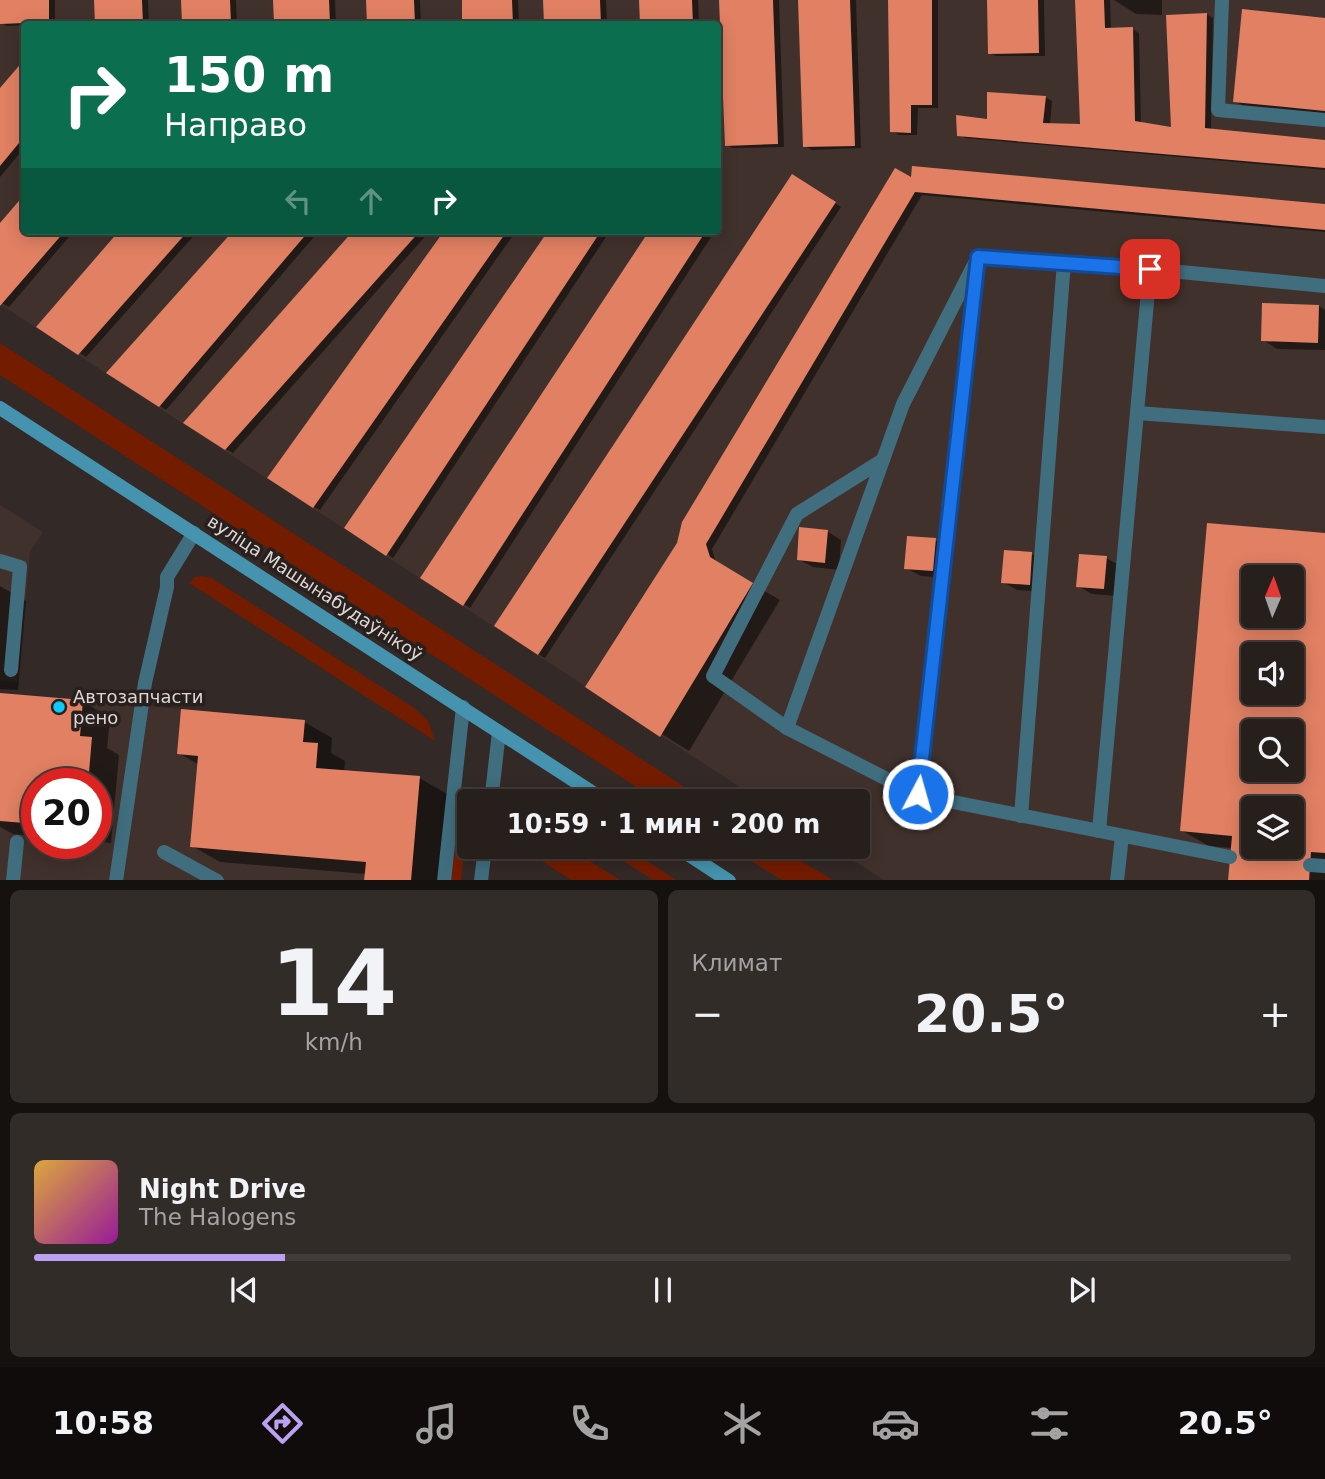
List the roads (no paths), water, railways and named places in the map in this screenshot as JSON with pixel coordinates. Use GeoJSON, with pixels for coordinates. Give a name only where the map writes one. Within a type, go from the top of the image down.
{"type":"FeatureCollection","features":[{"type":"Feature","properties":{"kind":"main road","name":"вуліца Машынабудаўнікоў"},"geometry":{"type":"LineString","coordinates":[[0,408],[587,789]]}},
{"type":"Feature","properties":{"kind":"main road"},"geometry":{"type":"LineString","coordinates":[[696,859],[729,880]]}},
{"type":"Feature","properties":{"kind":"lane"},"geometry":{"type":"LineString","coordinates":[[1222,0],[1218,110],[1325,120]]}},
{"type":"Feature","properties":{"kind":"lane"},"geometry":{"type":"LineString","coordinates":[[978,257],[1150,269],[1325,286]]}},
{"type":"Feature","properties":{"kind":"lane"},"geometry":{"type":"LineString","coordinates":[[787,728],[903,404],[978,257]]}},
{"type":"Feature","properties":{"kind":"lane"},"geometry":{"type":"LineString","coordinates":[[918,794],[978,257]]}},
{"type":"Feature","properties":{"kind":"lane"},"geometry":{"type":"LineString","coordinates":[[1021,816],[1064,262]]}},
{"type":"Feature","properties":{"kind":"lane"},"geometry":{"type":"LineString","coordinates":[[1099,831],[1150,269]]}},
{"type":"Feature","properties":{"kind":"lane"},"geometry":{"type":"LineString","coordinates":[[1137,413],[1325,426]]}},
{"type":"Feature","properties":{"kind":"lane"},"geometry":{"type":"LineString","coordinates":[[883,460],[797,514],[713,676],[787,728],[918,794],[1230,857]]}},
{"type":"Feature","properties":{"kind":"lane"},"geometry":{"type":"LineString","coordinates":[[116,880],[145,683],[167,577],[194,533]]}},
{"type":"Feature","properties":{"kind":"lane"},"geometry":{"type":"LineString","coordinates":[[0,561],[20,567],[11,670]]}},
{"type":"Feature","properties":{"kind":"lane"},"geometry":{"type":"LineString","coordinates":[[444,880],[463,707]]}},
{"type":"Feature","properties":{"kind":"lane"},"geometry":{"type":"LineString","coordinates":[[492,789],[499,732]]}},
{"type":"Feature","properties":{"kind":"lane"},"geometry":{"type":"LineString","coordinates":[[1117,880],[1122,836]]}},
{"type":"Feature","properties":{"kind":"lane"},"geometry":{"type":"LineString","coordinates":[[13,880],[17,842]]}},
{"type":"Feature","properties":{"kind":"lane"},"geometry":{"type":"LineString","coordinates":[[164,852],[217,880]]}},
{"type":"Feature","properties":{"kind":"lane"},"geometry":{"type":"LineString","coordinates":[[481,880],[484,859]]}},
{"type":"Feature","properties":{"kind":"place","name":"Автозапчасти рено"},"geometry":{"type":"Point","coordinates":[59,707]}}]}
